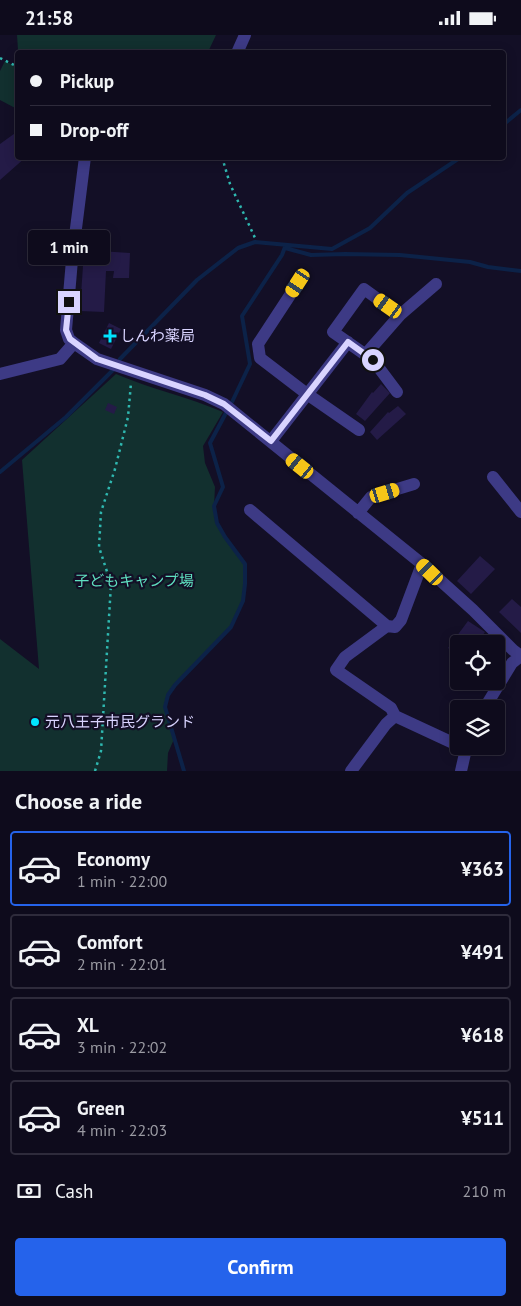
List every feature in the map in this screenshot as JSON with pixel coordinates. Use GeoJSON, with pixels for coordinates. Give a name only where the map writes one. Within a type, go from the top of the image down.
{"type":"FeatureCollection","features":[{"type":"Feature","properties":{"kind":"street"},"geometry":{"type":"LineString","coordinates":[[238,50],[245,35]]}},
{"type":"Feature","properties":{"kind":"street"},"geometry":{"type":"LineString","coordinates":[[85,160],[72,260],[66,330],[70,339],[97,359],[205,395],[224,404],[422,564],[521,656],[512,663],[489,700]]}},
{"type":"Feature","properties":{"kind":"street"},"geometry":{"type":"LineString","coordinates":[[298,283],[258,345],[260,358],[307,395],[359,430]]}},
{"type":"Feature","properties":{"kind":"street"},"geometry":{"type":"LineString","coordinates":[[365,355],[400,315],[436,284]]}},
{"type":"Feature","properties":{"kind":"street"},"geometry":{"type":"LineString","coordinates":[[397,392],[373,360],[333,332],[364,289],[400,315]]}},
{"type":"Feature","properties":{"kind":"street"},"geometry":{"type":"LineString","coordinates":[[271,441],[348,342]]}},
{"type":"Feature","properties":{"kind":"street"},"geometry":{"type":"LineString","coordinates":[[0,374],[60,359],[74,343]]}},
{"type":"Feature","properties":{"kind":"street"},"geometry":{"type":"LineString","coordinates":[[493,477],[521,512]]}},
{"type":"Feature","properties":{"kind":"street"},"geometry":{"type":"LineString","coordinates":[[358,513],[371,497],[414,484]]}},
{"type":"Feature","properties":{"kind":"street"},"geometry":{"type":"LineString","coordinates":[[250,510],[387,626],[395,627],[401,620],[422,564]]}},
{"type":"Feature","properties":{"kind":"street"},"geometry":{"type":"LineString","coordinates":[[387,626],[345,657],[336,670],[391,708],[395,716],[450,741]]}},
{"type":"Feature","properties":{"kind":"street"},"geometry":{"type":"LineString","coordinates":[[351,771],[386,724],[395,716]]}},
{"type":"Feature","properties":{"kind":"street"},"geometry":{"type":"LineString","coordinates":[[461,771],[464,755]]}},
{"type":"Feature","properties":{"kind":"path"},"geometry":{"type":"LineString","coordinates":[[0,58],[15,66]]}},
{"type":"Feature","properties":{"kind":"path"},"geometry":{"type":"LineString","coordinates":[[223,160],[230,184],[256,240]]}},
{"type":"Feature","properties":{"kind":"path"},"geometry":{"type":"LineString","coordinates":[[95,771],[101,751],[110,584],[99,547],[101,512],[115,469],[128,417],[132,372]]}},
{"type":"Feature","properties":{"kind":"green space"},"geometry":{"type":"Polygon","coordinates":[[[17,35],[216,35],[209,50],[18,50],[17,35]]]}},
{"type":"Feature","properties":{"kind":"green space"},"geometry":{"type":"Polygon","coordinates":[[[5,61],[15,66],[15,108],[0,100],[0,71],[5,61]]]}},
{"type":"Feature","properties":{"kind":"green space","name":"子どもキャンプ場"},"geometry":{"type":"Polygon","coordinates":[[[116,374],[223,412],[203,446],[205,463],[215,487],[214,506],[217,523],[245,564],[243,601],[231,627],[175,684],[168,695],[165,707],[174,739],[168,753],[167,771],[0,771],[0,639],[39,669],[22,460],[116,374]]]}},
{"type":"Feature","properties":{"kind":"building"},"geometry":{"type":"Polygon","coordinates":[[[15,133],[15,160],[23,160],[0,180],[0,144],[15,133]]]}},
{"type":"Feature","properties":{"kind":"building"},"geometry":{"type":"Polygon","coordinates":[[[84,250],[130,253],[129,278],[113,278],[114,271],[106,271],[104,312],[80,311],[84,250]]]}},
{"type":"Feature","properties":{"kind":"building","name":"しんわ薬局"},"geometry":{"type":"Polygon","coordinates":[[[109,323],[121,329],[111,349],[99,343],[109,323]]]}},
{"type":"Feature","properties":{"kind":"building"},"geometry":{"type":"Polygon","coordinates":[[[381,384],[390,393],[365,421],[356,414],[372,392],[381,384]]]}},
{"type":"Feature","properties":{"kind":"building"},"geometry":{"type":"Polygon","coordinates":[[[108,403],[117,407],[114,414],[105,410],[108,403]]]}},
{"type":"Feature","properties":{"kind":"building"},"geometry":{"type":"Polygon","coordinates":[[[398,406],[406,414],[377,440],[370,432],[388,412],[398,406]]]}},
{"type":"Feature","properties":{"kind":"building"},"geometry":{"type":"Polygon","coordinates":[[[480,556],[495,569],[471,594],[457,581],[480,556]]]}},
{"type":"Feature","properties":{"kind":"building"},"geometry":{"type":"Polygon","coordinates":[[[512,599],[521,607],[521,633],[499,612],[512,599]]]}},
{"type":"Feature","properties":{"kind":"building"},"geometry":{"type":"Polygon","coordinates":[[[468,621],[485,632],[483,635],[458,635],[468,621]]]}},
{"type":"Feature","properties":{"kind":"waterway"},"geometry":{"type":"LineString","coordinates":[[506,122],[521,110]]}},
{"type":"Feature","properties":{"kind":"waterway"},"geometry":{"type":"LineString","coordinates":[[120,359],[197,280],[238,248],[255,242],[332,249],[370,228],[407,193],[456,160]]}},
{"type":"Feature","properties":{"kind":"waterway"},"geometry":{"type":"LineString","coordinates":[[232,402],[250,364],[242,316],[282,255],[285,247]]}},
{"type":"Feature","properties":{"kind":"waterway"},"geometry":{"type":"LineString","coordinates":[[285,248],[311,255],[400,255],[470,262],[488,267],[521,271]]}},
{"type":"Feature","properties":{"kind":"waterway"},"geometry":{"type":"LineString","coordinates":[[0,472],[66,417],[114,369]]}},
{"type":"Feature","properties":{"kind":"waterway"},"geometry":{"type":"LineString","coordinates":[[184,771],[165,707],[168,695],[175,685],[231,627],[243,601],[245,564],[217,523],[214,506],[223,487],[210,443],[227,411]]}},
{"type":"Feature","properties":{"kind":"place","name":"しんわ薬局"},"geometry":{"type":"Point","coordinates":[110,336]}},
{"type":"Feature","properties":{"kind":"place","name":"元八王子市民グランド"},"geometry":{"type":"Point","coordinates":[35,722]}},
{"type":"Feature","properties":{"kind":"route"},"geometry":{"type":"LineString","coordinates":[[69,302],[66,330],[70,339],[97,359],[205,395],[224,404],[271,441],[348,342],[373,360]]}}]}
